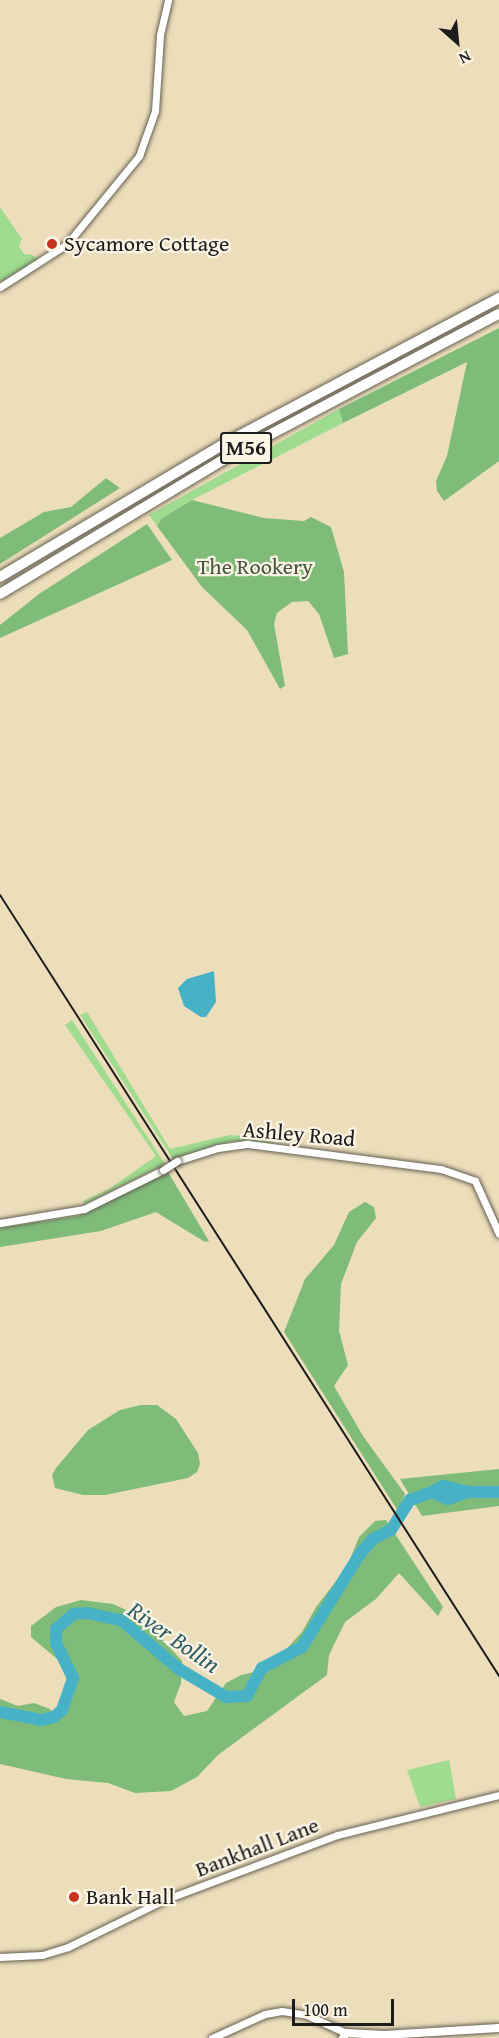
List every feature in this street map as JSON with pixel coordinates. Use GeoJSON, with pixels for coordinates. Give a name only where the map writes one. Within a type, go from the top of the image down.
{"type":"FeatureCollection","features":[{"type":"Feature","properties":{"kind":"highway","name":"M56"},"geometry":{"type":"LineString","coordinates":[[0,577],[256,426],[499,298]]}},
{"type":"Feature","properties":{"kind":"highway","name":"M56"},"geometry":{"type":"LineString","coordinates":[[0,594],[244,448],[499,314]]}},
{"type":"Feature","properties":{"kind":"main road"},"geometry":{"type":"LineString","coordinates":[[345,2035],[499,2028]]}},
{"type":"Feature","properties":{"kind":"street"},"geometry":{"type":"LineString","coordinates":[[0,287],[67,244],[139,156],[155,111],[160,35],[168,0]]}},
{"type":"Feature","properties":{"kind":"street","name":"Ashley Road"},"geometry":{"type":"LineString","coordinates":[[0,1223],[84,1209],[177,1161],[248,1144],[441,1169],[475,1180],[499,1234]]}},
{"type":"Feature","properties":{"kind":"street","name":"Bankhall Lane"},"geometry":{"type":"LineString","coordinates":[[0,1957],[42,1955],[68,1947],[164,1900],[337,1835],[499,1795]]}},
{"type":"Feature","properties":{"kind":"street"},"geometry":{"type":"LineString","coordinates":[[212,2038],[265,2014],[282,2011],[307,2015],[345,2035]]}},
{"type":"Feature","properties":{"kind":"green space"},"geometry":{"type":"Polygon","coordinates":[[[0,207],[22,239],[19,247],[25,255],[31,254],[39,260],[0,282],[0,207]]]}},
{"type":"Feature","properties":{"kind":"green space"},"geometry":{"type":"Polygon","coordinates":[[[499,328],[499,461],[444,501],[437,491],[436,481],[447,456],[467,362],[343,423],[339,409],[499,328]]]}},
{"type":"Feature","properties":{"kind":"green space"},"geometry":{"type":"Polygon","coordinates":[[[339,409],[343,423],[192,500],[161,519],[157,526],[149,515],[339,409]]]}},
{"type":"Feature","properties":{"kind":"green space"},"geometry":{"type":"Polygon","coordinates":[[[106,478],[120,488],[0,564],[0,538],[44,512],[71,507],[106,478]]]}},
{"type":"Feature","properties":{"kind":"green space","name":"The Rookery"},"geometry":{"type":"Polygon","coordinates":[[[192,500],[264,518],[304,521],[311,517],[331,527],[344,572],[348,654],[334,658],[319,614],[308,601],[292,602],[277,613],[274,624],[285,686],[280,689],[247,630],[202,587],[157,526],[161,519],[192,500]]]}},
{"type":"Feature","properties":{"kind":"green space"},"geometry":{"type":"Polygon","coordinates":[[[147,524],[172,560],[0,638],[0,625],[39,594],[147,524]]]}},
{"type":"Feature","properties":{"kind":"green space"},"geometry":{"type":"Polygon","coordinates":[[[87,1012],[170,1149],[229,1135],[292,1139],[296,1143],[233,1141],[173,1159],[80,1015],[87,1012]]]}},
{"type":"Feature","properties":{"kind":"green space"},"geometry":{"type":"Polygon","coordinates":[[[72,1020],[165,1164],[85,1204],[83,1201],[109,1189],[156,1156],[65,1025],[72,1020]]]}},
{"type":"Feature","properties":{"kind":"green space"},"geometry":{"type":"Polygon","coordinates":[[[168,1172],[209,1241],[205,1242],[156,1212],[101,1231],[0,1247],[0,1228],[78,1216],[168,1172]]]}},
{"type":"Feature","properties":{"kind":"green space"},"geometry":{"type":"Polygon","coordinates":[[[365,1202],[374,1207],[376,1218],[357,1242],[341,1284],[339,1331],[348,1365],[334,1386],[363,1436],[405,1494],[398,1511],[284,1332],[305,1279],[334,1245],[349,1212],[365,1202]]]}},
{"type":"Feature","properties":{"kind":"green space"},"geometry":{"type":"Polygon","coordinates":[[[141,1405],[157,1405],[176,1419],[198,1453],[200,1464],[197,1472],[188,1478],[105,1495],[83,1495],[55,1488],[52,1475],[88,1430],[120,1410],[141,1405]]]}},
{"type":"Feature","properties":{"kind":"green space"},"geometry":{"type":"Polygon","coordinates":[[[499,1469],[499,1506],[422,1516],[400,1479],[499,1469]]]}},
{"type":"Feature","properties":{"kind":"green space"},"geometry":{"type":"Polygon","coordinates":[[[386,1520],[443,1607],[438,1616],[399,1573],[376,1599],[345,1622],[329,1655],[327,1675],[218,1755],[197,1777],[171,1791],[135,1793],[108,1783],[66,1779],[0,1764],[0,1699],[18,1706],[34,1703],[50,1709],[55,1717],[72,1686],[69,1669],[31,1637],[31,1626],[56,1607],[81,1600],[113,1604],[144,1618],[182,1661],[181,1683],[174,1702],[184,1716],[207,1711],[226,1683],[241,1675],[268,1669],[302,1632],[316,1607],[347,1567],[359,1537],[375,1521],[386,1520]]]}},
{"type":"Feature","properties":{"kind":"green space"},"geometry":{"type":"Polygon","coordinates":[[[449,1760],[456,1799],[420,1807],[407,1770],[449,1760]]]}},
{"type":"Feature","properties":{"kind":"water"},"geometry":{"type":"Polygon","coordinates":[[[214,971],[216,1002],[206,1017],[201,1017],[184,1006],[178,988],[187,979],[214,971]]]}},
{"type":"Feature","properties":{"kind":"waterway","name":"River Bollin"},"geometry":{"type":"LineString","coordinates":[[432,1492],[443,1486],[468,1492],[499,1492]]}},
{"type":"Feature","properties":{"kind":"waterway","name":"River Bollin"},"geometry":{"type":"LineString","coordinates":[[0,1712],[42,1720],[54,1717],[62,1710],[73,1678],[56,1643],[56,1629],[73,1614],[87,1613],[121,1620],[179,1669],[226,1697],[247,1696],[262,1668],[302,1647],[360,1554],[373,1539],[391,1530],[410,1500],[432,1492],[448,1499],[468,1492]]}},
{"type":"Feature","properties":{"kind":"railway"},"geometry":{"type":"LineString","coordinates":[[0,895],[499,1676]]}},
{"type":"Feature","properties":{"kind":"place","name":"Sycamore Cottage"},"geometry":{"type":"Point","coordinates":[52,244]}},
{"type":"Feature","properties":{"kind":"place","name":"Bank Hall"},"geometry":{"type":"Point","coordinates":[74,1897]}}]}
